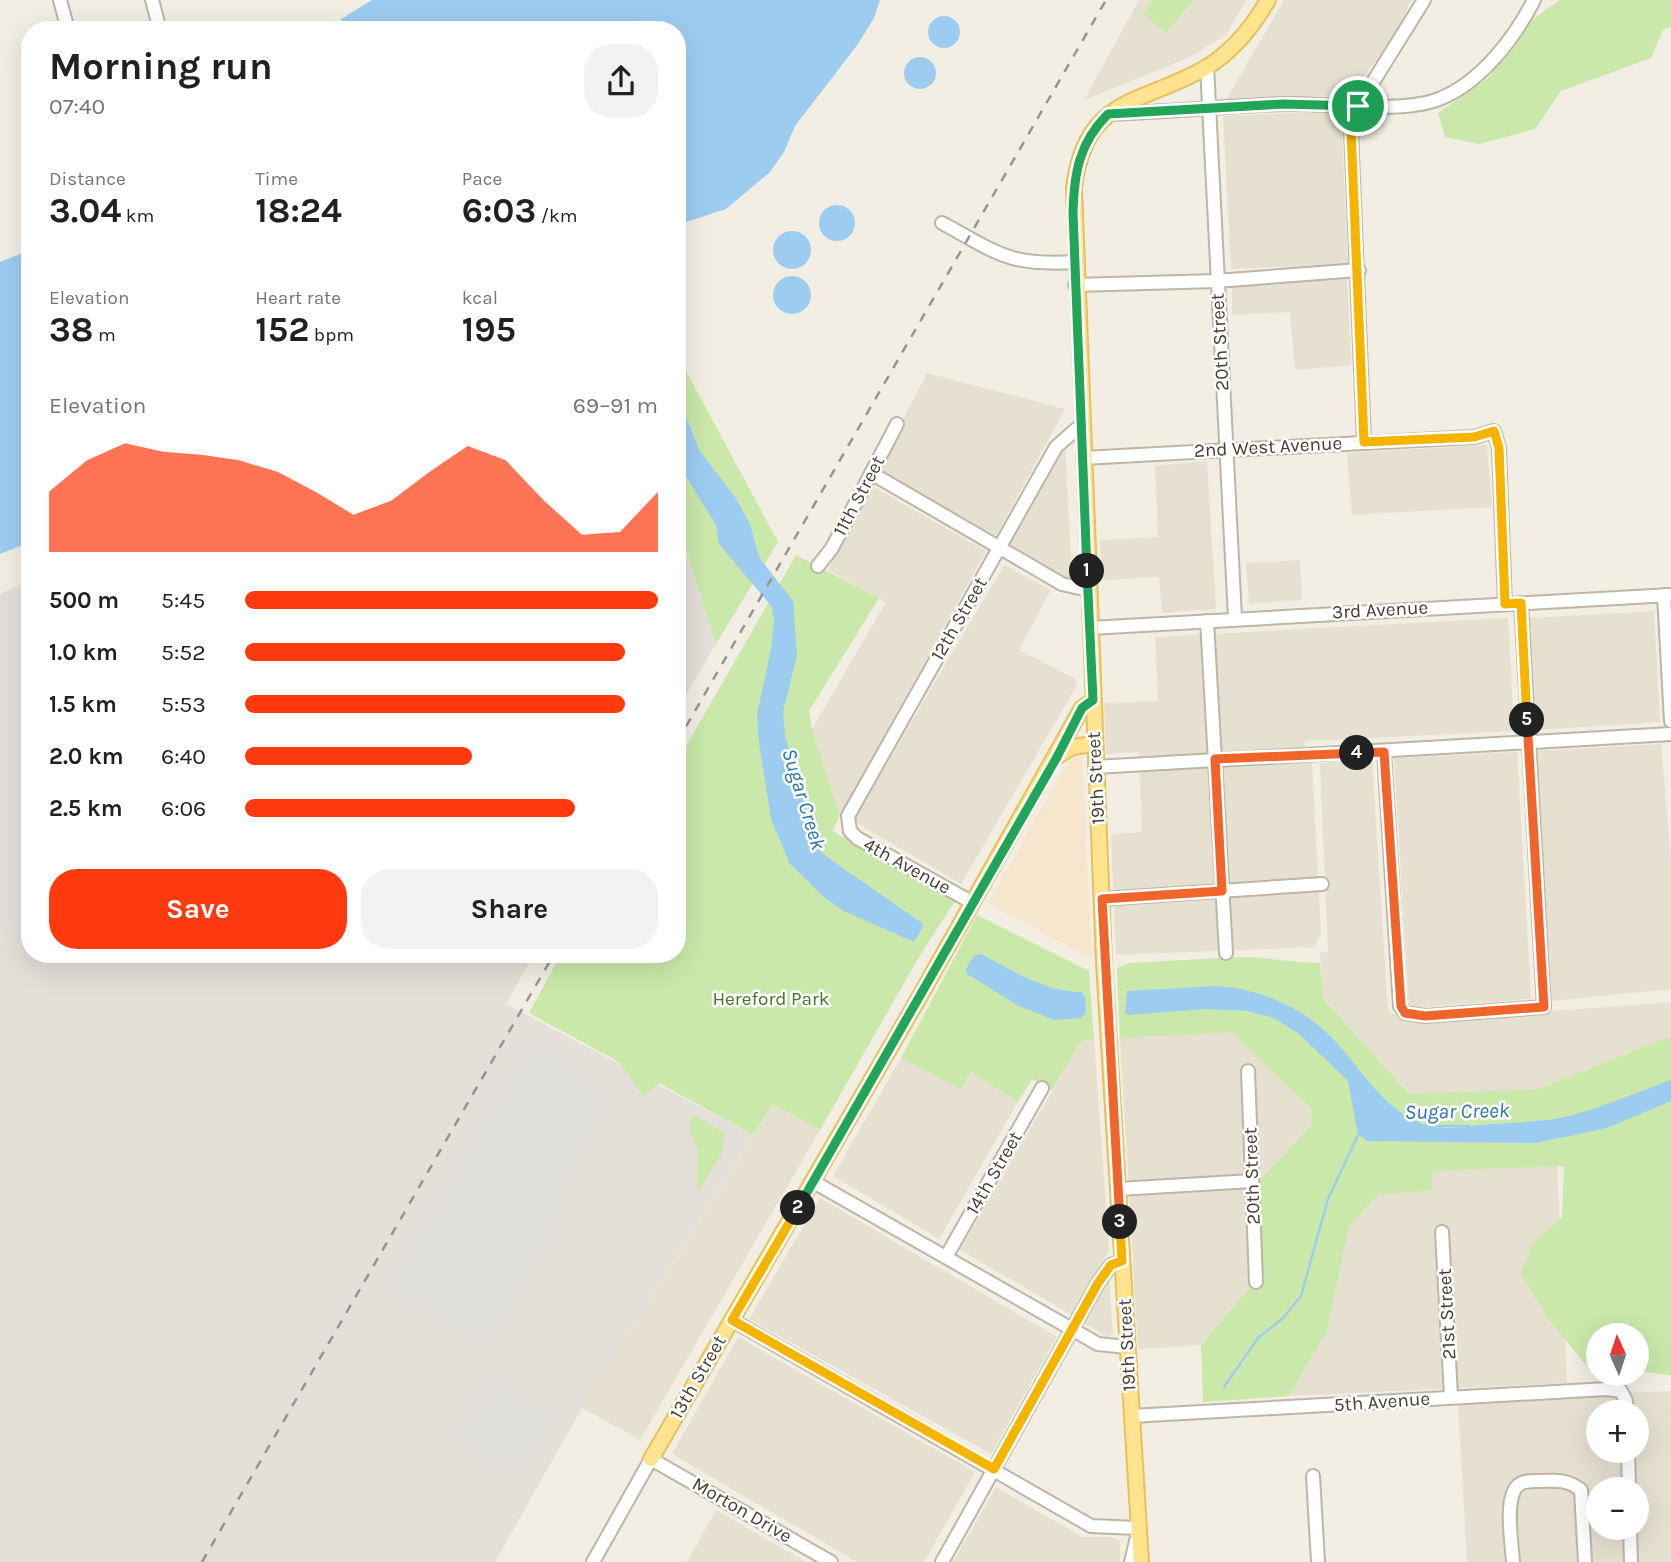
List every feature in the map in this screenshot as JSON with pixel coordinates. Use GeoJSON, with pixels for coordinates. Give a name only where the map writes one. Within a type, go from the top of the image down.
{"type":"FeatureCollection","features":[{"type":"Feature","properties":{"kind":"main road","name":"19th Street"},"geometry":{"type":"LineString","coordinates":[[1141,1562],[1137,1531],[1095,767],[1074,262],[1076,167],[1088,137],[1108,114],[1137,96],[1207,66],[1233,47],[1268,0]]}},
{"type":"Feature","properties":{"kind":"main road","name":"13th Street"},"geometry":{"type":"LineString","coordinates":[[651,1459],[1057,757],[1082,708],[1093,700]]}},
{"type":"Feature","properties":{"kind":"main road"},"geometry":{"type":"LineString","coordinates":[[1057,757],[1072,747],[1094,744]]}},
{"type":"Feature","properties":{"kind":"street"},"geometry":{"type":"LineString","coordinates":[[60,0],[66,21]]}},
{"type":"Feature","properties":{"kind":"street"},"geometry":{"type":"LineString","coordinates":[[152,0],[158,21]]}},
{"type":"Feature","properties":{"kind":"street"},"geometry":{"type":"LineString","coordinates":[[1364,442],[1359,270],[1351,130],[1358,106],[1424,0]]}},
{"type":"Feature","properties":{"kind":"street"},"geometry":{"type":"LineString","coordinates":[[1108,114],[1283,104],[1421,104],[1457,91],[1496,55],[1534,0]]}},
{"type":"Feature","properties":{"kind":"street","name":"20th Street"},"geometry":{"type":"LineString","coordinates":[[1207,66],[1216,281],[1236,618]]}},
{"type":"Feature","properties":{"kind":"street"},"geometry":{"type":"LineString","coordinates":[[942,223],[1009,260],[1041,264],[1074,262]]}},
{"type":"Feature","properties":{"kind":"street"},"geometry":{"type":"LineString","coordinates":[[1076,285],[1216,281],[1359,270]]}},
{"type":"Feature","properties":{"kind":"street","name":"11th Street"},"geometry":{"type":"LineString","coordinates":[[818,566],[832,548],[897,424]]}},
{"type":"Feature","properties":{"kind":"street","name":"12th Street"},"geometry":{"type":"LineString","coordinates":[[848,822],[853,806],[1056,447],[1081,425]]}},
{"type":"Feature","properties":{"kind":"street","name":"2nd West Avenue"},"geometry":{"type":"LineString","coordinates":[[1083,458],[1474,437],[1494,431],[1499,448],[1505,604]]}},
{"type":"Feature","properties":{"kind":"street"},"geometry":{"type":"LineString","coordinates":[[871,473],[1065,586],[1088,590]]}},
{"type":"Feature","properties":{"kind":"street"},"geometry":{"type":"LineString","coordinates":[[1667,595],[1671,721]]}},
{"type":"Feature","properties":{"kind":"street","name":"3rd Avenue"},"geometry":{"type":"LineString","coordinates":[[1090,628],[1667,595]]}},
{"type":"Feature","properties":{"kind":"street"},"geometry":{"type":"LineString","coordinates":[[1384,752],[1401,1006],[1405,1013],[1425,1016],[1544,1007],[1521,603]]}},
{"type":"Feature","properties":{"kind":"street"},"geometry":{"type":"LineString","coordinates":[[1207,621],[1226,953]]}},
{"type":"Feature","properties":{"kind":"street"},"geometry":{"type":"LineString","coordinates":[[1095,767],[1671,734]]}},
{"type":"Feature","properties":{"kind":"street","name":"4th Avenue"},"geometry":{"type":"LineString","coordinates":[[848,822],[850,831],[857,838],[973,903]]}},
{"type":"Feature","properties":{"kind":"street"},"geometry":{"type":"LineString","coordinates":[[1102,899],[1322,884]]}},
{"type":"Feature","properties":{"kind":"street","name":"20th Street"},"geometry":{"type":"LineString","coordinates":[[1248,1071],[1256,1282]]}},
{"type":"Feature","properties":{"kind":"street","name":"14th Street"},"geometry":{"type":"LineString","coordinates":[[946,1257],[1042,1088]]}},
{"type":"Feature","properties":{"kind":"street"},"geometry":{"type":"LineString","coordinates":[[812,1181],[1098,1344],[1127,1347]]}},
{"type":"Feature","properties":{"kind":"street"},"geometry":{"type":"LineString","coordinates":[[1118,1189],[1252,1181]]}},
{"type":"Feature","properties":{"kind":"street","name":"21st Street"},"geometry":{"type":"LineString","coordinates":[[1442,1231],[1451,1396]]}},
{"type":"Feature","properties":{"kind":"street"},"geometry":{"type":"LineString","coordinates":[[942,1562],[1108,1269],[1122,1261]]}},
{"type":"Feature","properties":{"kind":"street"},"geometry":{"type":"LineString","coordinates":[[732,1320],[1091,1525],[1137,1531],[1131,1562]]}},
{"type":"Feature","properties":{"kind":"street","name":"5th Avenue"},"geometry":{"type":"LineString","coordinates":[[1131,1416],[1607,1389],[1620,1391],[1624,1400]]}},
{"type":"Feature","properties":{"kind":"street","name":"13th Street"},"geometry":{"type":"LineString","coordinates":[[593,1562],[651,1459]]}},
{"type":"Feature","properties":{"kind":"street","name":"Morton Drive"},"geometry":{"type":"LineString","coordinates":[[651,1459],[831,1562]]}},
{"type":"Feature","properties":{"kind":"street"},"geometry":{"type":"LineString","coordinates":[[1313,1476],[1318,1562]]}},
{"type":"Feature","properties":{"kind":"street"},"geometry":{"type":"LineString","coordinates":[[1513,1562],[1510,1503],[1514,1490],[1524,1482],[1549,1480],[1570,1481],[1581,1490],[1585,1562]]}},
{"type":"Feature","properties":{"kind":"street"},"geometry":{"type":"LineString","coordinates":[[1630,1540],[1631,1562]]}},
{"type":"Feature","properties":{"kind":"shaded area"},"geometry":{"type":"Polygon","coordinates":[[[1139,0],[1246,0],[1226,35],[1188,58],[1084,100],[1139,0]]]}},
{"type":"Feature","properties":{"kind":"shaded area"},"geometry":{"type":"Polygon","coordinates":[[[1284,0],[1411,0],[1398,30],[1352,94],[1226,100],[1284,0]]]}},
{"type":"Feature","properties":{"kind":"shaded area"},"geometry":{"type":"Polygon","coordinates":[[[1341,111],[1348,264],[1231,269],[1223,116],[1341,111]]]}},
{"type":"Feature","properties":{"kind":"shaded area"},"geometry":{"type":"Polygon","coordinates":[[[1347,276],[1351,365],[1295,370],[1290,312],[1232,315],[1232,284],[1347,276]]]}},
{"type":"Feature","properties":{"kind":"shaded area"},"geometry":{"type":"Polygon","coordinates":[[[927,373],[1065,409],[996,536],[876,471],[927,373]]]}},
{"type":"Feature","properties":{"kind":"shaded area"},"geometry":{"type":"Polygon","coordinates":[[[1065,445],[1072,580],[1006,543],[1060,446],[1065,445]]]}},
{"type":"Feature","properties":{"kind":"shaded area"},"geometry":{"type":"Polygon","coordinates":[[[1487,445],[1492,507],[1352,515],[1347,453],[1487,445]]]}},
{"type":"Feature","properties":{"kind":"shaded area"},"geometry":{"type":"Polygon","coordinates":[[[1207,461],[1216,609],[1162,613],[1159,577],[1102,580],[1100,540],[1158,537],[1155,466],[1207,461]]]}},
{"type":"Feature","properties":{"kind":"shaded area"},"geometry":{"type":"Polygon","coordinates":[[[870,485],[986,551],[840,816],[812,729],[886,602],[828,570],[870,485]]]}},
{"type":"Feature","properties":{"kind":"shaded area"},"geometry":{"type":"Polygon","coordinates":[[[686,550],[716,644],[686,695],[686,550]]]}},
{"type":"Feature","properties":{"kind":"shaded area"},"geometry":{"type":"Polygon","coordinates":[[[1300,560],[1302,600],[1249,604],[1246,563],[1300,560]]]}},
{"type":"Feature","properties":{"kind":"shaded area"},"geometry":{"type":"Polygon","coordinates":[[[1004,565],[1051,590],[1019,650],[1076,679],[1076,687],[961,884],[853,821],[1004,565]]]}},
{"type":"Feature","properties":{"kind":"shaded area"},"geometry":{"type":"Polygon","coordinates":[[[21,585],[21,963],[529,963],[506,1004],[753,1135],[582,1408],[495,1562],[0,1562],[0,594],[21,585]]]}},
{"type":"Feature","properties":{"kind":"shaded area"},"geometry":{"type":"Polygon","coordinates":[[[1654,611],[1660,722],[1537,730],[1530,618],[1654,611]]]}},
{"type":"Feature","properties":{"kind":"shaded area"},"geometry":{"type":"Polygon","coordinates":[[[1508,618],[1514,731],[1305,741],[1306,762],[1312,762],[1321,933],[1314,947],[1116,955],[1111,834],[1142,832],[1139,752],[1106,754],[1104,703],[1158,701],[1155,637],[1508,618]]]}},
{"type":"Feature","properties":{"kind":"shaded area"},"geometry":{"type":"Polygon","coordinates":[[[1661,744],[1671,861],[1671,989],[1552,1001],[1536,751],[1661,744]]]}},
{"type":"Feature","properties":{"kind":"shaded area"},"geometry":{"type":"Polygon","coordinates":[[[1517,752],[1531,999],[1409,1008],[1394,758],[1517,752]]]}},
{"type":"Feature","properties":{"kind":"shaded area"},"geometry":{"type":"Polygon","coordinates":[[[1071,756],[1082,756],[1092,959],[988,903],[1071,756]]]}},
{"type":"Feature","properties":{"kind":"shaded area"},"geometry":{"type":"Polygon","coordinates":[[[1372,759],[1388,1011],[1408,1022],[1671,1002],[1671,1036],[1538,1089],[1409,1094],[1324,1000],[1320,952],[1328,952],[1320,763],[1372,759]]]}},
{"type":"Feature","properties":{"kind":"shaded area"},"geometry":{"type":"Polygon","coordinates":[[[1232,1032],[1311,1109],[1312,1125],[1262,1176],[1246,1177],[1252,1284],[1201,1345],[1138,1349],[1120,1038],[1232,1032]]]}},
{"type":"Feature","properties":{"kind":"shaded area"},"geometry":{"type":"Polygon","coordinates":[[[529,1039],[558,1053],[598,1086],[604,1106],[569,1171],[549,1238],[486,1346],[384,1289],[529,1039]]]}},
{"type":"Feature","properties":{"kind":"shaded area"},"geometry":{"type":"Polygon","coordinates":[[[1094,1040],[1109,1250],[1072,1315],[960,1250],[1081,1041],[1094,1040]]]}},
{"type":"Feature","properties":{"kind":"shaded area"},"geometry":{"type":"Polygon","coordinates":[[[901,1058],[960,1088],[971,1072],[1018,1102],[939,1239],[833,1176],[901,1058]]]}},
{"type":"Feature","properties":{"kind":"shaded area"},"geometry":{"type":"Polygon","coordinates":[[[773,1104],[820,1130],[640,1440],[582,1408],[773,1104]]]}},
{"type":"Feature","properties":{"kind":"shaded area"},"geometry":{"type":"Polygon","coordinates":[[[1557,1166],[1567,1383],[1289,1396],[1327,1331],[1349,1227],[1379,1194],[1432,1191],[1431,1171],[1557,1166]]]}},
{"type":"Feature","properties":{"kind":"shaded area"},"geometry":{"type":"Polygon","coordinates":[[[820,1198],[1057,1337],[991,1454],[749,1319],[820,1198]]]}},
{"type":"Feature","properties":{"kind":"shaded area"},"geometry":{"type":"Polygon","coordinates":[[[1105,1278],[1109,1279],[1113,1334],[1108,1337],[1082,1322],[1105,1278]]]}},
{"type":"Feature","properties":{"kind":"shaded area"},"geometry":{"type":"Polygon","coordinates":[[[738,1337],[975,1472],[924,1562],[857,1562],[672,1454],[738,1337]]]}},
{"type":"Feature","properties":{"kind":"shaded area"},"geometry":{"type":"Polygon","coordinates":[[[490,1381],[553,1417],[519,1476],[456,1440],[490,1381]]]}},
{"type":"Feature","properties":{"kind":"shaded area"},"geometry":{"type":"Polygon","coordinates":[[[1671,1391],[1671,1562],[1467,1562],[1458,1400],[1671,1391]]]}},
{"type":"Feature","properties":{"kind":"shaded area"},"geometry":{"type":"Polygon","coordinates":[[[996,1487],[1082,1537],[1112,1537],[1120,1541],[1120,1562],[953,1562],[996,1487]]]}},
{"type":"Feature","properties":{"kind":"shaded area"},"geometry":{"type":"Polygon","coordinates":[[[716,1510],[806,1562],[687,1562],[716,1510]]]}},
{"type":"Feature","properties":{"kind":"green space"},"geometry":{"type":"Polygon","coordinates":[[[1152,0],[1193,0],[1166,33],[1143,14],[1152,0]]]}},
{"type":"Feature","properties":{"kind":"green space"},"geometry":{"type":"Polygon","coordinates":[[[1560,0],[1671,0],[1671,27],[1663,30],[1651,58],[1561,91],[1535,129],[1479,144],[1445,137],[1438,113],[1488,78],[1533,19],[1560,0]]]}},
{"type":"Feature","properties":{"kind":"green space"},"geometry":{"type":"Polygon","coordinates":[[[686,371],[778,542],[716,644],[686,550],[686,371]]]}},
{"type":"Feature","properties":{"kind":"green space","name":"Hereford Park"},"geometry":{"type":"Polygon","coordinates":[[[796,555],[879,598],[809,711],[812,729],[840,816],[832,831],[955,901],[919,957],[820,1130],[773,1104],[753,1135],[659,1083],[644,1097],[619,1062],[529,1013],[556,963],[686,963],[686,746],[796,555]]]}},
{"type":"Feature","properties":{"kind":"green space"},"geometry":{"type":"Polygon","coordinates":[[[977,915],[1089,971],[1094,1040],[1081,1041],[1052,1090],[1032,1079],[1018,1102],[971,1072],[961,1089],[901,1058],[977,915]]]}},
{"type":"Feature","properties":{"kind":"green space"},"geometry":{"type":"Polygon","coordinates":[[[1240,957],[1320,963],[1324,1000],[1409,1094],[1538,1089],[1671,1036],[1671,1375],[1649,1372],[1649,1323],[1586,1323],[1585,1364],[1549,1320],[1521,1274],[1533,1243],[1562,1217],[1564,1166],[1432,1171],[1432,1191],[1379,1194],[1349,1227],[1327,1331],[1289,1396],[1203,1402],[1201,1345],[1259,1276],[1256,1183],[1312,1125],[1311,1109],[1232,1032],[1120,1038],[1117,968],[1130,963],[1240,957]]]}},
{"type":"Feature","properties":{"kind":"green space"},"geometry":{"type":"Polygon","coordinates":[[[693,1114],[724,1133],[722,1153],[697,1194],[697,1148],[689,1129],[693,1114]]]}},
{"type":"Feature","properties":{"kind":"water"},"geometry":{"type":"Polygon","coordinates":[[[372,0],[880,0],[874,18],[858,44],[795,126],[784,152],[770,172],[726,209],[686,222],[686,21],[341,19],[372,0]]]}},
{"type":"Feature","properties":{"kind":"water"},"geometry":{"type":"Polygon","coordinates":[[[944,16],[955,21],[960,32],[955,43],[944,48],[933,43],[928,32],[933,21],[944,16]]]}},
{"type":"Feature","properties":{"kind":"water"},"geometry":{"type":"Polygon","coordinates":[[[920,57],[931,62],[936,73],[931,84],[920,89],[909,84],[904,73],[909,62],[920,57]]]}},
{"type":"Feature","properties":{"kind":"water"},"geometry":{"type":"Polygon","coordinates":[[[837,205],[849,211],[855,223],[849,235],[837,241],[825,235],[819,223],[825,211],[837,205]]]}},
{"type":"Feature","properties":{"kind":"water"},"geometry":{"type":"Polygon","coordinates":[[[792,231],[806,236],[811,250],[806,264],[792,269],[778,264],[773,250],[778,236],[792,231]]]}},
{"type":"Feature","properties":{"kind":"water"},"geometry":{"type":"Polygon","coordinates":[[[21,254],[21,546],[0,554],[0,262],[21,254]]]}},
{"type":"Feature","properties":{"kind":"water"},"geometry":{"type":"Polygon","coordinates":[[[792,276],[805,282],[811,295],[805,308],[792,314],[779,308],[773,295],[779,282],[792,276]]]}},
{"type":"Feature","properties":{"kind":"water","name":"Sugar Creek"},"geometry":{"type":"Polygon","coordinates":[[[686,416],[699,450],[735,497],[750,524],[759,557],[793,601],[797,655],[783,712],[785,735],[817,847],[827,857],[922,923],[923,927],[914,942],[844,911],[826,899],[790,864],[771,819],[759,743],[757,714],[771,649],[774,621],[772,607],[719,544],[716,525],[686,477],[686,416]]]}},
{"type":"Feature","properties":{"kind":"water"},"geometry":{"type":"Polygon","coordinates":[[[981,954],[1041,984],[1081,992],[1085,997],[1086,1013],[1082,1018],[1054,1020],[1019,1006],[967,974],[966,969],[974,956],[981,954]]]}},
{"type":"Feature","properties":{"kind":"water","name":"Sugar Creek"},"geometry":{"type":"Polygon","coordinates":[[[1218,986],[1266,996],[1310,1019],[1335,1041],[1385,1099],[1409,1118],[1430,1126],[1445,1128],[1565,1117],[1671,1080],[1671,1101],[1607,1128],[1536,1143],[1367,1141],[1358,1134],[1348,1081],[1299,1034],[1274,1018],[1247,1011],[1204,1009],[1129,1015],[1125,1012],[1127,991],[1218,986]]]}},
{"type":"Feature","properties":{"kind":"waterway","name":"Sugar Creek"},"geometry":{"type":"LineString","coordinates":[[1437,1126],[1469,1126]]}},
{"type":"Feature","properties":{"kind":"waterway"},"geometry":{"type":"LineString","coordinates":[[1224,1387],[1258,1338],[1283,1318],[1301,1296],[1328,1199],[1359,1133]]}},
{"type":"Feature","properties":{"kind":"railway"},"geometry":{"type":"LineString","coordinates":[[686,726],[1106,0]]}},
{"type":"Feature","properties":{"kind":"railway"},"geometry":{"type":"LineString","coordinates":[[202,1562],[549,963]]}},
{"type":"Feature","properties":{"kind":"route"},"geometry":{"type":"LineString","coordinates":[[1283,104],[1358,106],[1353,115],[1351,130],[1359,270],[1364,442],[1474,437],[1494,431],[1499,448],[1505,604],[1521,603],[1544,1007],[1425,1016],[1405,1013],[1401,1006],[1384,752],[1215,759],[1222,891],[1102,899],[1122,1261],[1111,1265],[1098,1283],[1074,1331],[994,1469],[732,1320],[1057,757],[1082,708],[1093,700],[1073,213],[1076,167],[1088,137],[1108,114],[1283,104]]}}]}
